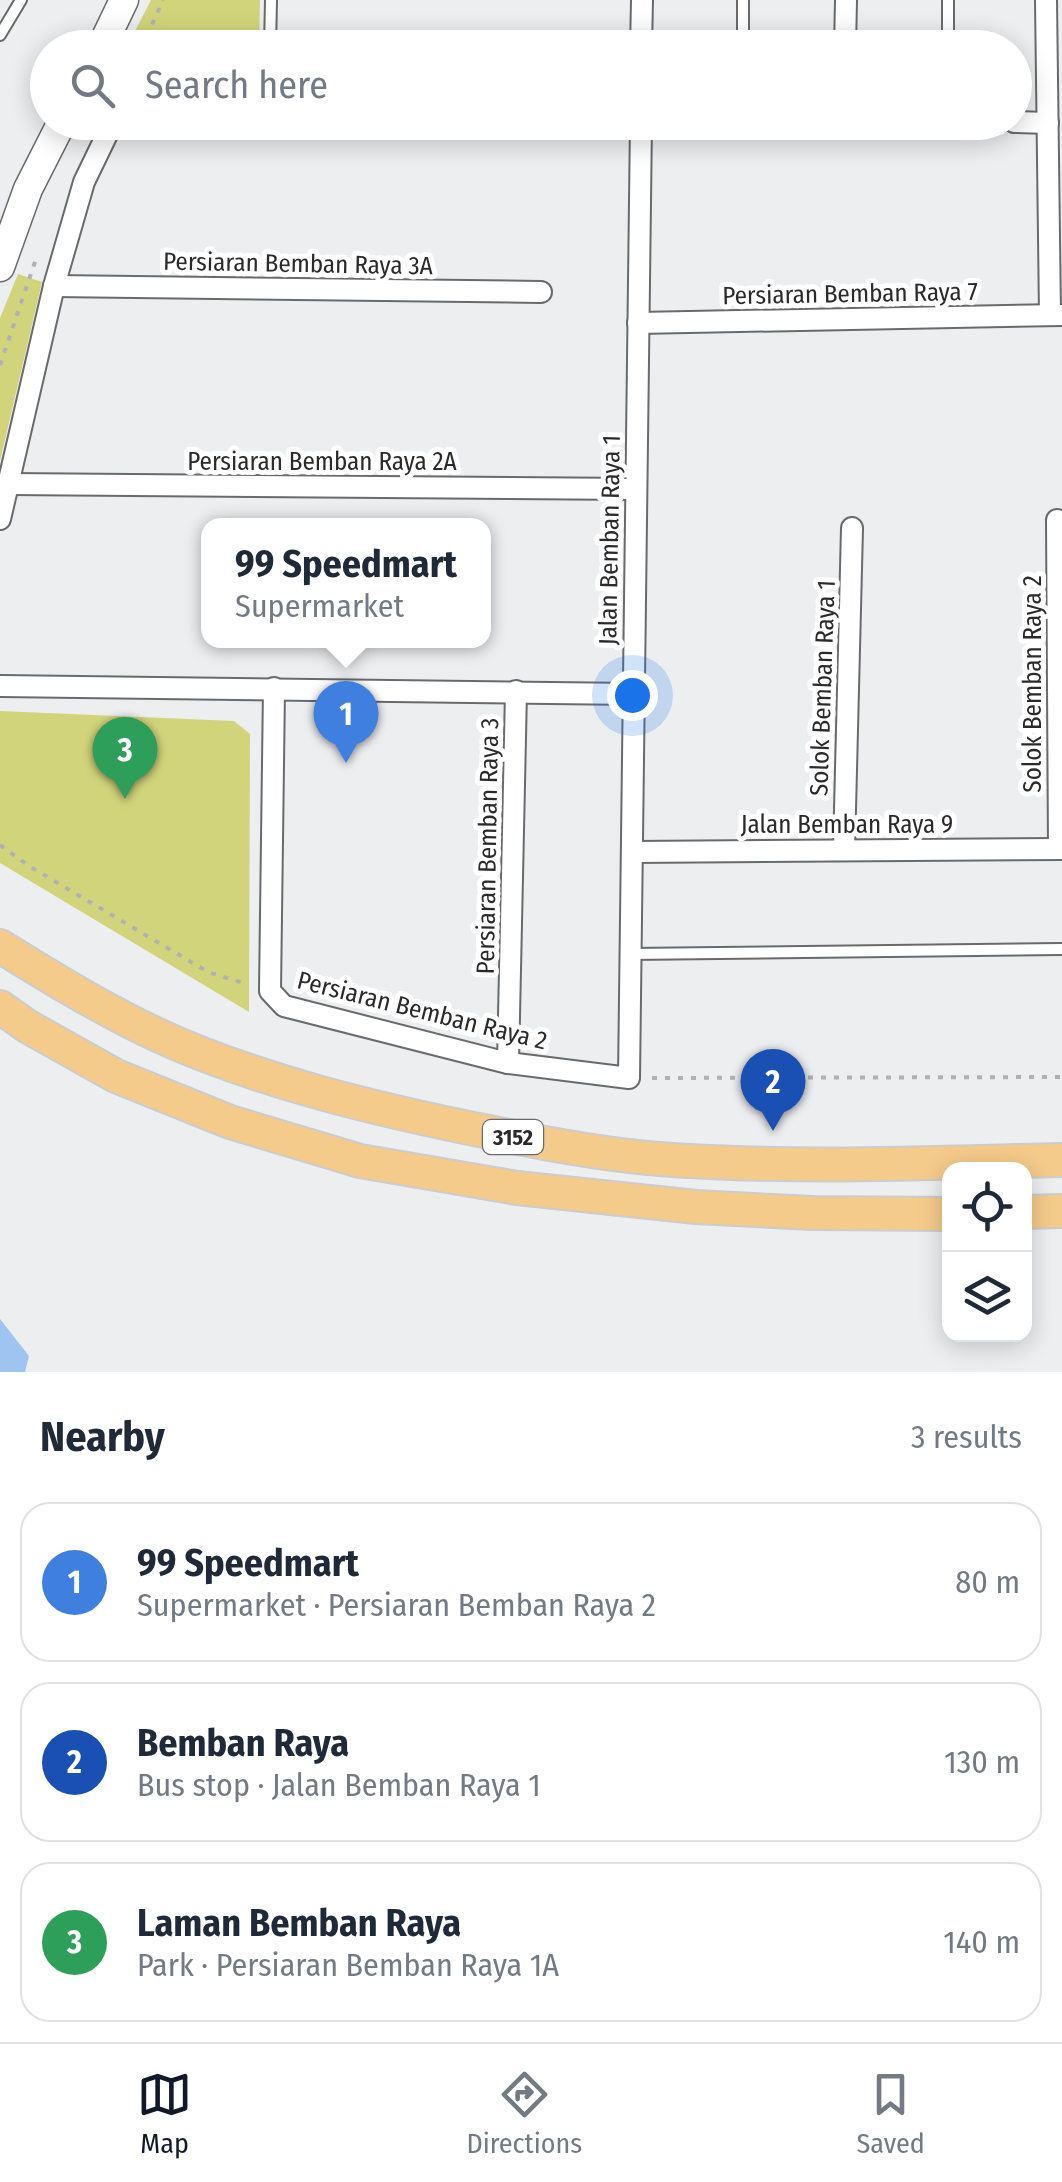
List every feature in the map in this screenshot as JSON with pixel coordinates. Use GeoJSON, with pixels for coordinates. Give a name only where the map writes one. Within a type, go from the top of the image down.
{"type":"FeatureCollection","features":[{"type":"Feature","properties":{"kind":"main road","name":"3152"},"geometry":{"type":"LineString","coordinates":[[0,946],[76,992],[178,1044],[264,1076],[407,1115],[538,1142],[654,1158],[731,1163],[1062,1160]]}},
{"type":"Feature","properties":{"kind":"main road","name":"3152"},"geometry":{"type":"LineString","coordinates":[[0,1007],[116,1076],[230,1122],[360,1161],[517,1188],[696,1207],[942,1214]]}},
{"type":"Feature","properties":{"kind":"main road"},"geometry":{"type":"LineString","coordinates":[[1032,1212],[1062,1211]]}},
{"type":"Feature","properties":{"kind":"street"},"geometry":{"type":"LineString","coordinates":[[110,30],[124,0]]}},
{"type":"Feature","properties":{"kind":"street"},"geometry":{"type":"LineString","coordinates":[[642,0],[642,30]]}},
{"type":"Feature","properties":{"kind":"street"},"geometry":{"type":"LineString","coordinates":[[845,30],[846,0]]}},
{"type":"Feature","properties":{"kind":"street"},"geometry":{"type":"LineString","coordinates":[[1046,0],[1054,31],[1048,123],[1056,315]]}},
{"type":"Feature","properties":{"kind":"street"},"geometry":{"type":"LineString","coordinates":[[1032,123],[1048,123]]}},
{"type":"Feature","properties":{"kind":"street"},"geometry":{"type":"LineString","coordinates":[[0,267],[28,189],[53,140]]}},
{"type":"Feature","properties":{"kind":"street"},"geometry":{"type":"LineString","coordinates":[[0,519],[54,286],[84,182],[104,140]]}},
{"type":"Feature","properties":{"kind":"street","name":"Jalan Bemban Raya 1"},"geometry":{"type":"LineString","coordinates":[[629,1078],[641,140]]}},
{"type":"Feature","properties":{"kind":"street","name":"Persiaran Bemban Raya 3A"},"geometry":{"type":"LineString","coordinates":[[54,286],[541,292]]}},
{"type":"Feature","properties":{"kind":"street","name":"Persiaran Bemban Raya 7"},"geometry":{"type":"LineString","coordinates":[[638,323],[1056,315]]}},
{"type":"Feature","properties":{"kind":"street","name":"Persiaran Bemban Raya 2A"},"geometry":{"type":"LineString","coordinates":[[7,484],[636,489]]}},
{"type":"Feature","properties":{"kind":"street","name":"Solok Bemban Raya 2"},"geometry":{"type":"LineString","coordinates":[[1057,520],[1060,849]]}},
{"type":"Feature","properties":{"kind":"street","name":"Solok Bemban Raya 1"},"geometry":{"type":"LineString","coordinates":[[844,850],[852,528]]}},
{"type":"Feature","properties":{"kind":"street"},"geometry":{"type":"LineString","coordinates":[[0,686],[634,694]]}},
{"type":"Feature","properties":{"kind":"street","name":"Persiaran Bemban Raya 2"},"geometry":{"type":"LineString","coordinates":[[274,688],[270,991],[284,1006],[508,1063],[629,1078]]}},
{"type":"Feature","properties":{"kind":"street","name":"Persiaran Bemban Raya 3"},"geometry":{"type":"LineString","coordinates":[[508,1063],[516,691]]}},
{"type":"Feature","properties":{"kind":"street","name":"Jalan Bemban Raya 9"},"geometry":{"type":"LineString","coordinates":[[632,852],[1060,849]]}},
{"type":"Feature","properties":{"kind":"lane"},"geometry":{"type":"LineString","coordinates":[[0,35],[21,0]]}},
{"type":"Feature","properties":{"kind":"lane"},"geometry":{"type":"LineString","coordinates":[[270,30],[271,0]]}},
{"type":"Feature","properties":{"kind":"lane"},"geometry":{"type":"LineString","coordinates":[[743,0],[743,30]]}},
{"type":"Feature","properties":{"kind":"lane"},"geometry":{"type":"LineString","coordinates":[[948,0],[948,30]]}},
{"type":"Feature","properties":{"kind":"lane"},"geometry":{"type":"LineString","coordinates":[[630,954],[1062,949]]}},
{"type":"Feature","properties":{"kind":"path"},"geometry":{"type":"LineString","coordinates":[[150,30],[164,0]]}},
{"type":"Feature","properties":{"kind":"path"},"geometry":{"type":"LineString","coordinates":[[0,845],[208,972],[270,991]]}},
{"type":"Feature","properties":{"kind":"path"},"geometry":{"type":"LineString","coordinates":[[629,1078],[1062,1077]]}},
{"type":"Feature","properties":{"kind":"green space"},"geometry":{"type":"Polygon","coordinates":[[[151,0],[260,0],[259,30],[136,29],[151,0]]]}},
{"type":"Feature","properties":{"kind":"green space"},"geometry":{"type":"Polygon","coordinates":[[[18,274],[42,282],[0,461],[0,318],[18,274]]]}},
{"type":"Feature","properties":{"kind":"green space"},"geometry":{"type":"Polygon","coordinates":[[[0,711],[234,721],[250,734],[249,1012],[0,863],[0,711]]]}},
{"type":"Feature","properties":{"kind":"water"},"geometry":{"type":"Polygon","coordinates":[[[0,1319],[29,1356],[25,1372],[0,1372],[0,1319]]]}},
{"type":"Feature","properties":{"kind":"place","name":"99 Speedmart"},"geometry":{"type":"Point","coordinates":[346,763]}},
{"type":"Feature","properties":{"kind":"place","name":"Laman Bemban Raya"},"geometry":{"type":"Point","coordinates":[125,799]}},
{"type":"Feature","properties":{"kind":"place","name":"Bemban Raya"},"geometry":{"type":"Point","coordinates":[773,1131]}}]}
